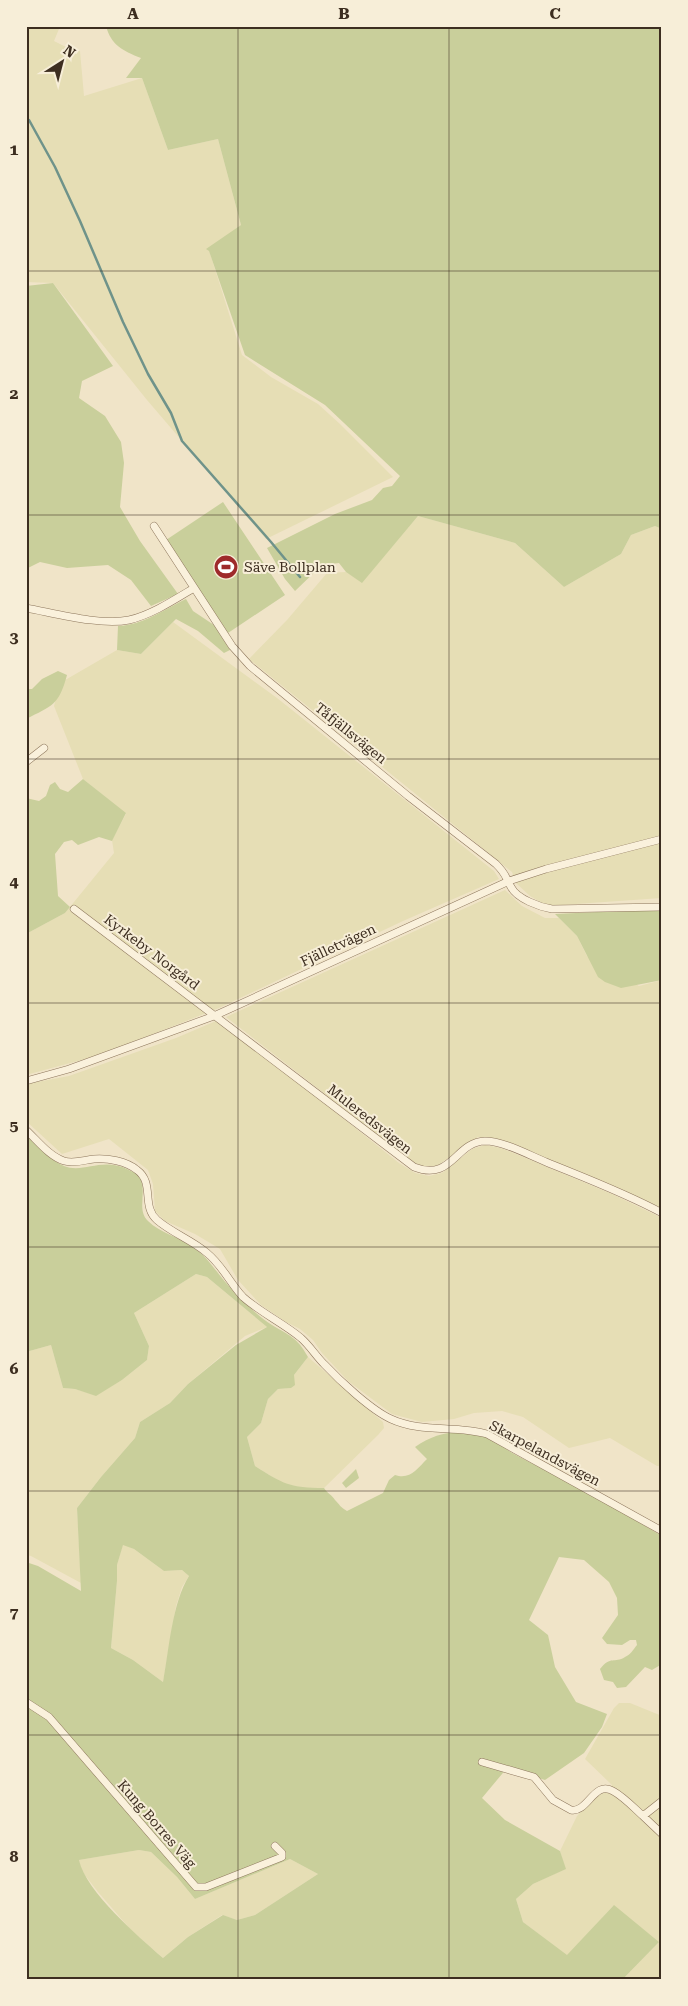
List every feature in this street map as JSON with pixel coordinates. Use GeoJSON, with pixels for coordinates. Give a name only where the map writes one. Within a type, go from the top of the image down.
{"type":"FeatureCollection","features":[{"type":"Feature","properties":{"kind":"street","name":"Tåfjällsvägen"},"geometry":{"type":"LineString","coordinates":[[154,526],[232,646],[250,666],[408,796],[496,864],[506,874],[511,888],[524,898],[537,906],[552,909],[662,907]]}},
{"type":"Feature","properties":{"kind":"street"},"geometry":{"type":"LineString","coordinates":[[26,608],[99,620],[124,621],[140,616],[194,588]]}},
{"type":"Feature","properties":{"kind":"street"},"geometry":{"type":"LineString","coordinates":[[26,762],[44,748]]}},
{"type":"Feature","properties":{"kind":"street","name":"Fjälletvägen"},"geometry":{"type":"LineString","coordinates":[[26,1081],[70,1069],[214,1016],[509,881],[546,869],[662,839]]}},
{"type":"Feature","properties":{"kind":"street","name":"Kyrkeby Norgård"},"geometry":{"type":"LineString","coordinates":[[74,909],[214,1016]]}},
{"type":"Feature","properties":{"kind":"street","name":"Muleredsvägen"},"geometry":{"type":"LineString","coordinates":[[214,1016],[414,1167],[429,1171],[436,1170],[444,1167],[469,1146],[486,1141],[521,1152],[613,1190],[662,1213]]}},
{"type":"Feature","properties":{"kind":"street","name":"Skarpelandsvägen"},"geometry":{"type":"LineString","coordinates":[[26,1130],[48,1151],[63,1160],[73,1162],[104,1159],[136,1168],[146,1180],[149,1208],[155,1218],[208,1253],[230,1282],[246,1299],[267,1316],[302,1339],[333,1373],[390,1419],[418,1427],[466,1429],[487,1434],[662,1531]]}},
{"type":"Feature","properties":{"kind":"street","name":"Kung Borres Väg"},"geometry":{"type":"LineString","coordinates":[[26,1702],[49,1717],[196,1887],[206,1887],[282,1857],[282,1853],[275,1846]]}},
{"type":"Feature","properties":{"kind":"street"},"geometry":{"type":"LineString","coordinates":[[482,1762],[534,1778],[553,1800],[571,1810],[580,1809],[597,1792],[604,1788],[614,1791],[662,1834]]}},
{"type":"Feature","properties":{"kind":"street"},"geometry":{"type":"LineString","coordinates":[[643,1816],[662,1802]]}},
{"type":"Feature","properties":{"kind":"shaded area"},"geometry":{"type":"Polygon","coordinates":[[[26,26],[55,26],[59,29],[54,41],[80,51],[84,96],[142,78],[168,150],[218,139],[241,225],[209,250],[242,355],[271,377],[318,404],[393,477],[266,539],[147,400],[53,283],[26,282],[26,26]]]}},
{"type":"Feature","properties":{"kind":"shaded area"},"geometry":{"type":"Polygon","coordinates":[[[418,516],[515,543],[564,587],[621,554],[631,535],[655,526],[662,529],[662,898],[547,906],[530,896],[516,883],[512,872],[249,659],[287,620],[327,573],[346,572],[362,582],[418,516]]]}},
{"type":"Feature","properties":{"kind":"shaded area"},"geometry":{"type":"Polygon","coordinates":[[[173,622],[277,698],[494,871],[499,879],[403,921],[219,1008],[100,1055],[26,1075],[26,934],[65,913],[114,853],[112,840],[126,814],[83,779],[54,706],[60,683],[117,650],[141,654],[173,622]]]}},
{"type":"Feature","properties":{"kind":"shaded area"},"geometry":{"type":"Polygon","coordinates":[[[505,890],[522,906],[545,918],[559,918],[577,936],[587,956],[639,986],[662,980],[662,1209],[612,1186],[491,1138],[478,1137],[437,1166],[423,1167],[415,1164],[226,1017],[505,890]]]}},
{"type":"Feature","properties":{"kind":"shaded area"},"geometry":{"type":"Polygon","coordinates":[[[216,1021],[309,1091],[399,1163],[415,1173],[429,1176],[442,1173],[472,1149],[485,1145],[501,1148],[533,1161],[612,1194],[662,1218],[662,1466],[657,1466],[610,1438],[569,1448],[523,1417],[502,1411],[474,1413],[454,1419],[422,1422],[392,1414],[348,1381],[322,1353],[313,1340],[300,1329],[261,1305],[238,1280],[220,1249],[195,1234],[165,1221],[155,1211],[153,1184],[148,1170],[109,1139],[62,1154],[26,1121],[26,1084],[69,1076],[176,1038],[216,1021]]]}},
{"type":"Feature","properties":{"kind":"shaded area"},"geometry":{"type":"Polygon","coordinates":[[[196,1274],[207,1277],[267,1327],[245,1336],[188,1384],[170,1403],[140,1422],[135,1438],[77,1508],[81,1583],[26,1555],[26,1352],[51,1345],[63,1388],[75,1389],[96,1395],[122,1380],[147,1360],[149,1346],[134,1313],[196,1274]]]}},
{"type":"Feature","properties":{"kind":"shaded area"},"geometry":{"type":"Polygon","coordinates":[[[308,1357],[383,1422],[384,1428],[324,1488],[303,1488],[282,1483],[255,1466],[247,1437],[261,1423],[268,1399],[278,1389],[291,1388],[294,1375],[308,1357]]]}},
{"type":"Feature","properties":{"kind":"shaded area"},"geometry":{"type":"Polygon","coordinates":[[[123,1544],[134,1549],[164,1571],[182,1570],[189,1576],[182,1587],[176,1606],[163,1682],[133,1660],[111,1648],[117,1565],[123,1544]]]}},
{"type":"Feature","properties":{"kind":"shaded area"},"geometry":{"type":"Polygon","coordinates":[[[619,1703],[630,1703],[662,1716],[662,1980],[622,1980],[659,1942],[613,1906],[567,1956],[523,1922],[516,1899],[533,1884],[565,1869],[560,1851],[577,1816],[598,1794],[612,1785],[585,1759],[614,1708],[619,1703]]]}},
{"type":"Feature","properties":{"kind":"shaded area"},"geometry":{"type":"Polygon","coordinates":[[[139,1850],[151,1852],[177,1877],[195,1899],[290,1859],[318,1874],[255,1915],[237,1920],[222,1915],[188,1937],[163,1958],[131,1930],[81,1870],[79,1860],[139,1850]]]}},
{"type":"Feature","properties":{"kind":"green space"},"geometry":{"type":"Polygon","coordinates":[[[106,26],[662,26],[662,529],[655,526],[631,535],[621,554],[564,587],[515,543],[418,516],[362,583],[346,572],[339,563],[322,565],[295,591],[285,579],[267,548],[335,514],[372,500],[383,488],[392,486],[400,476],[325,405],[245,355],[209,251],[206,249],[241,225],[218,139],[168,150],[142,78],[126,78],[141,58],[129,53],[115,43],[108,33],[106,26]]]}},
{"type":"Feature","properties":{"kind":"green space"},"geometry":{"type":"Polygon","coordinates":[[[53,283],[113,366],[82,381],[79,398],[105,416],[121,442],[124,463],[120,507],[140,541],[178,594],[151,606],[131,580],[108,565],[67,568],[40,562],[26,569],[26,286],[53,283]]]}},
{"type":"Feature","properties":{"kind":"green space","name":"Säve Bollplan"},"geometry":{"type":"Polygon","coordinates":[[[223,502],[285,595],[228,633],[166,540],[223,502]]]}},
{"type":"Feature","properties":{"kind":"green space"},"geometry":{"type":"Polygon","coordinates":[[[186,599],[193,611],[214,625],[230,650],[224,653],[198,631],[176,619],[141,654],[117,650],[118,626],[144,620],[186,599]]]}},
{"type":"Feature","properties":{"kind":"green space"},"geometry":{"type":"Polygon","coordinates":[[[58,671],[67,675],[57,699],[48,707],[26,719],[26,689],[32,689],[42,679],[58,671]]]}},
{"type":"Feature","properties":{"kind":"green space"},"geometry":{"type":"Polygon","coordinates":[[[83,779],[126,813],[112,841],[99,837],[78,845],[72,840],[64,842],[55,854],[58,896],[70,907],[65,913],[26,934],[26,798],[39,801],[46,796],[50,785],[55,782],[60,789],[68,792],[83,779]]]}},
{"type":"Feature","properties":{"kind":"green space"},"geometry":{"type":"Polygon","coordinates":[[[662,909],[662,980],[621,988],[598,977],[577,936],[555,914],[662,909]]]}},
{"type":"Feature","properties":{"kind":"green space"},"geometry":{"type":"Polygon","coordinates":[[[26,1134],[48,1156],[64,1166],[78,1168],[109,1165],[118,1166],[136,1173],[141,1180],[143,1211],[148,1221],[158,1229],[183,1241],[198,1251],[245,1303],[259,1316],[293,1338],[304,1350],[308,1357],[294,1375],[295,1385],[291,1388],[278,1389],[268,1399],[261,1423],[247,1437],[255,1466],[287,1484],[324,1488],[347,1511],[383,1493],[389,1480],[395,1475],[405,1476],[416,1470],[427,1459],[415,1447],[429,1439],[452,1432],[482,1435],[662,1536],[662,1664],[652,1670],[645,1667],[626,1687],[617,1688],[613,1682],[604,1680],[600,1669],[607,1662],[627,1656],[637,1645],[636,1640],[630,1640],[622,1645],[607,1644],[602,1638],[618,1615],[617,1598],[609,1582],[584,1560],[559,1557],[529,1620],[548,1635],[555,1667],[576,1702],[607,1714],[602,1727],[584,1753],[545,1780],[507,1768],[482,1798],[505,1820],[560,1851],[566,1869],[533,1884],[516,1899],[523,1922],[567,1955],[614,1905],[659,1942],[622,1980],[26,1980],[26,1562],[38,1566],[81,1591],[77,1508],[135,1438],[140,1422],[170,1403],[188,1384],[236,1345],[267,1327],[207,1277],[196,1274],[134,1313],[149,1346],[147,1360],[122,1380],[96,1396],[75,1389],[63,1388],[51,1345],[26,1352],[26,1134]],[[123,1545],[117,1565],[111,1648],[133,1660],[163,1682],[175,1613],[183,1587],[189,1576],[182,1570],[164,1571],[134,1549],[123,1545]],[[139,1850],[79,1860],[92,1886],[114,1913],[163,1958],[188,1937],[223,1915],[237,1920],[255,1915],[318,1874],[290,1859],[195,1899],[177,1877],[151,1852],[139,1850]]]}},
{"type":"Feature","properties":{"kind":"green space"},"geometry":{"type":"Polygon","coordinates":[[[356,1469],[359,1478],[346,1488],[342,1483],[356,1469]]]}},
{"type":"Feature","properties":{"kind":"waterway"},"geometry":{"type":"LineString","coordinates":[[26,120],[29,120],[55,167],[123,322],[148,374],[171,413],[182,441],[300,577]]}},
{"type":"Feature","properties":{"kind":"place","name":"Säve Bollplan"},"geometry":{"type":"Point","coordinates":[226,567]}}]}
